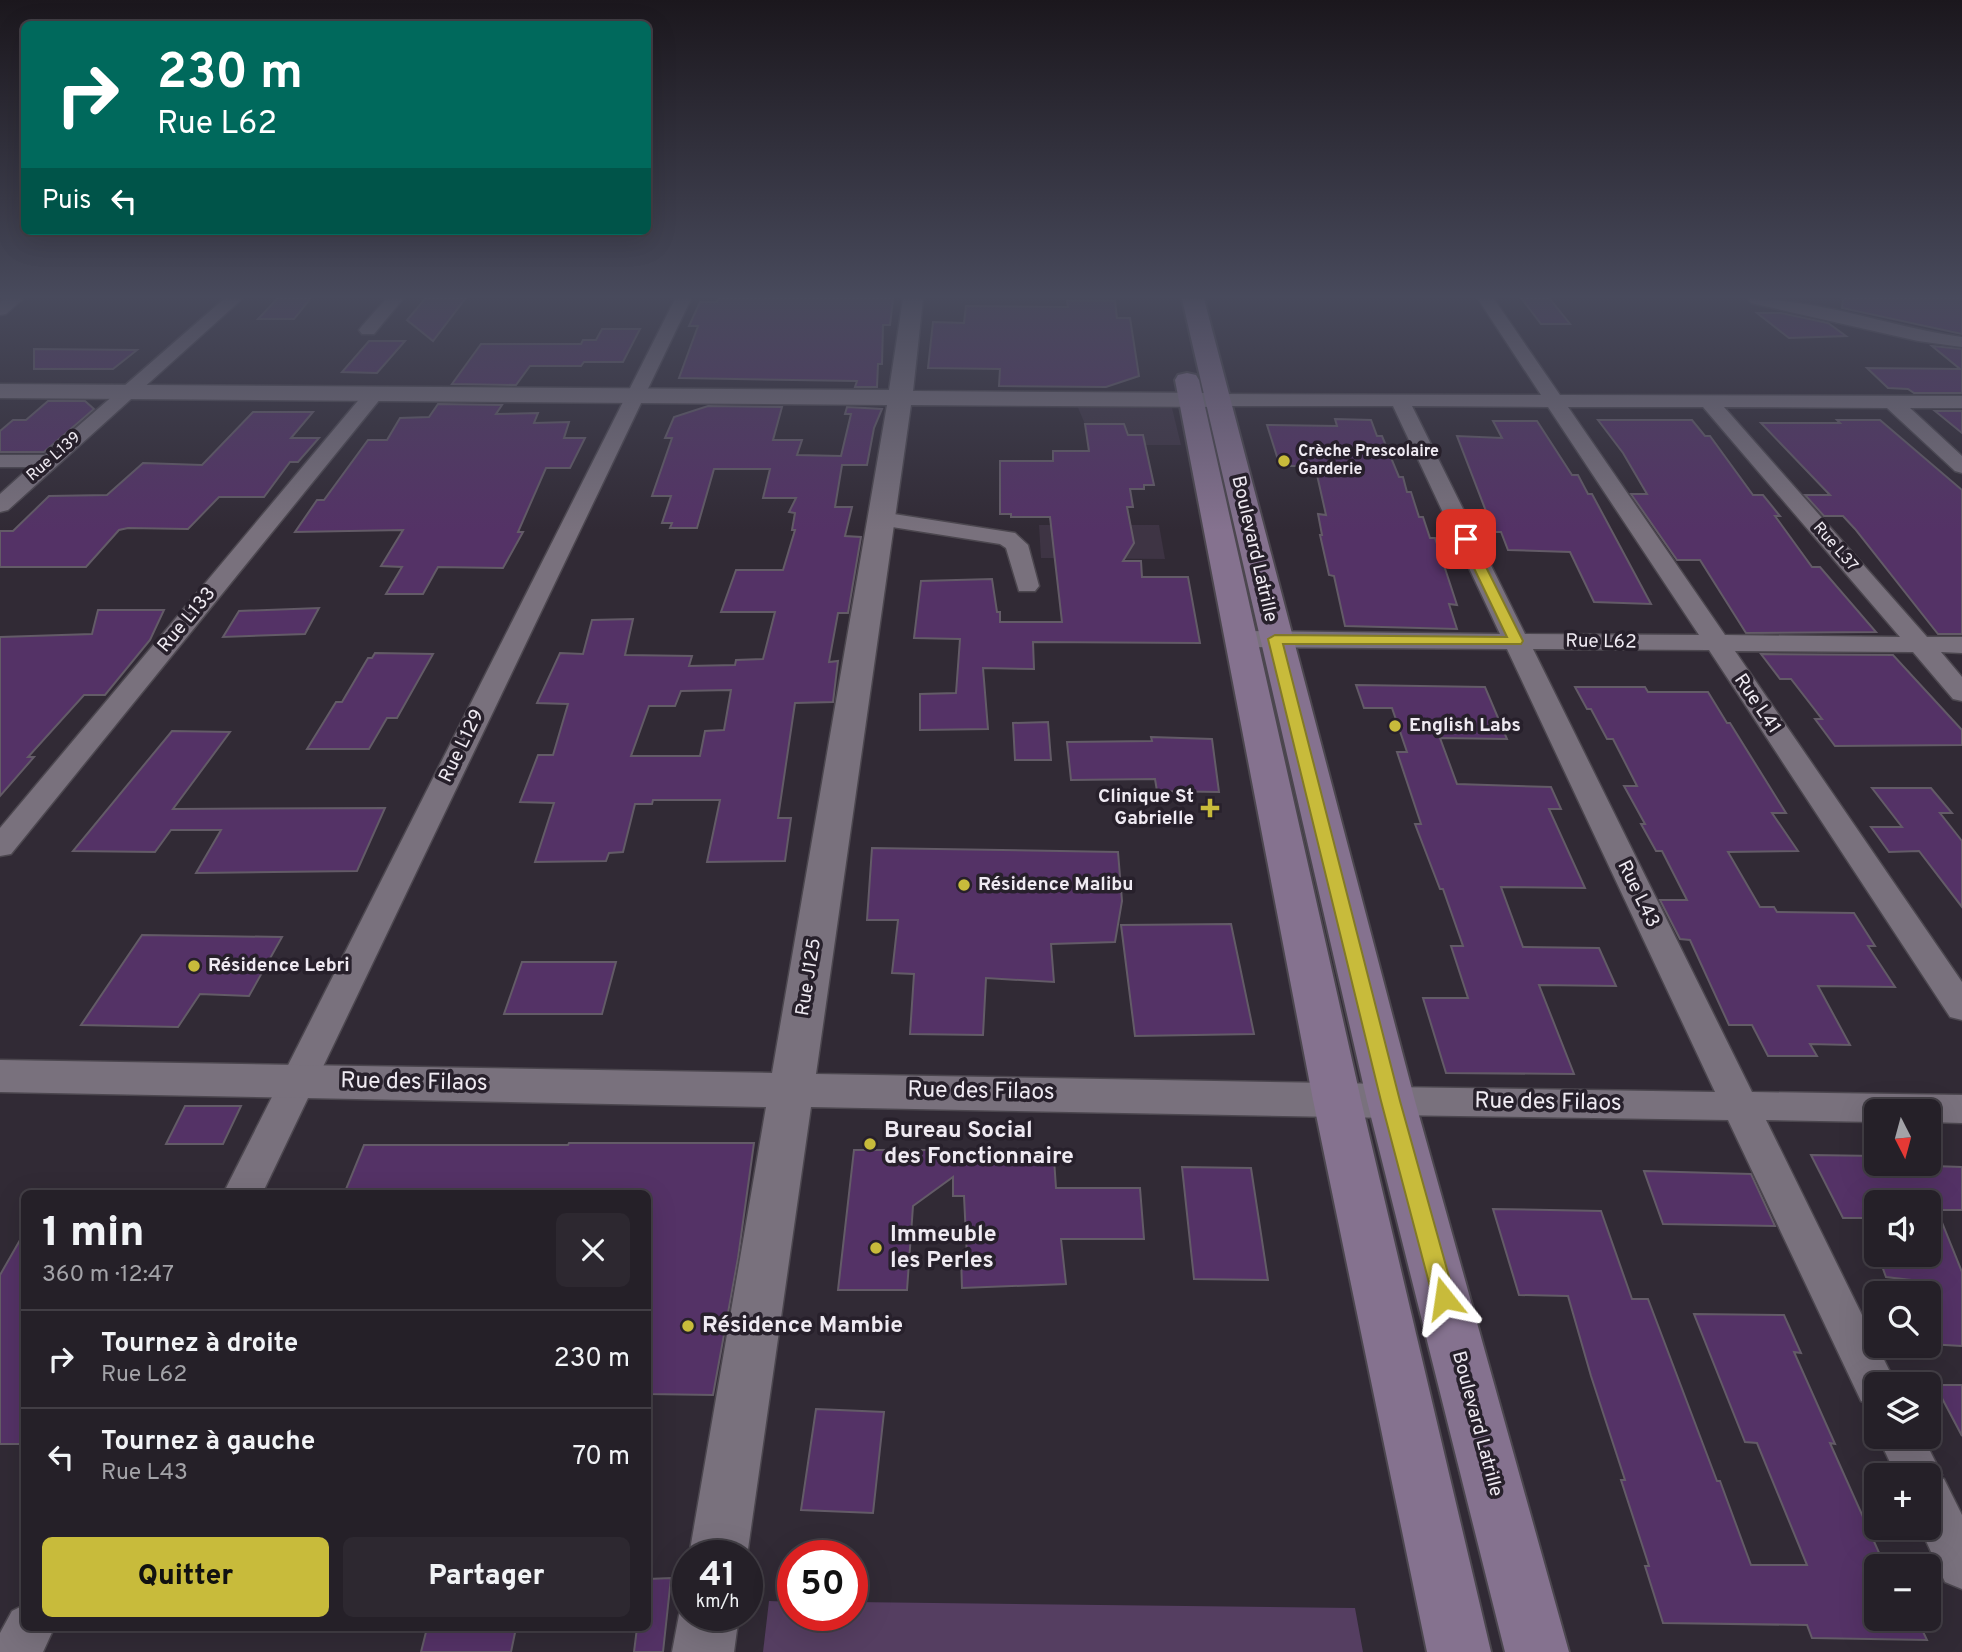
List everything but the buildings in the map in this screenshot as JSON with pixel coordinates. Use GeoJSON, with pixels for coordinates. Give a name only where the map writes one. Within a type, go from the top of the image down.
{"type":"FeatureCollection","features":[{"type":"Feature","properties":{"kind":"main road","name":"Boulevard Latrille"},"geometry":{"type":"LineString","coordinates":[[1192,376],[1204,400]]}},
{"type":"Feature","properties":{"kind":"main road","name":"Boulevard Latrille"},"geometry":{"type":"LineString","coordinates":[[1201,376],[1204,400],[1258,639],[1337,1100],[1459,1652]]}},
{"type":"Feature","properties":{"kind":"main road","name":"Boulevard Latrille"},"geometry":{"type":"LineString","coordinates":[[1258,639],[1391,1101],[1536,1652]]}},
{"type":"Feature","properties":{"kind":"street","name":"Rue L139"},"geometry":{"type":"LineString","coordinates":[[0,505],[146,376]]}},
{"type":"Feature","properties":{"kind":"street","name":"Rue L129"},"geometry":{"type":"LineString","coordinates":[[244,1190],[645,376]]}},
{"type":"Feature","properties":{"kind":"street","name":"Rue J125"},"geometry":{"type":"LineString","coordinates":[[721,1540],[903,376]]}},
{"type":"Feature","properties":{"kind":"street","name":"Rue L41"},"geometry":{"type":"LineString","coordinates":[[1538,376],[1962,1008]]}},
{"type":"Feature","properties":{"kind":"street"},"geometry":{"type":"LineString","coordinates":[[0,391],[1204,400],[1962,402]]}},
{"type":"Feature","properties":{"kind":"street","name":"Rue L133"},"geometry":{"type":"LineString","coordinates":[[0,847],[374,394]]}},
{"type":"Feature","properties":{"kind":"street","name":"Rue L43"},"geometry":{"type":"LineString","coordinates":[[1400,401],[1869,1372]]}},
{"type":"Feature","properties":{"kind":"street","name":"Rue L37"},"geometry":{"type":"LineString","coordinates":[[1708,401],[1962,693]]}},
{"type":"Feature","properties":{"kind":"street"},"geometry":{"type":"LineString","coordinates":[[1892,402],[1962,467]]}},
{"type":"Feature","properties":{"kind":"street"},"geometry":{"type":"LineString","coordinates":[[0,461],[49,461]]}},
{"type":"Feature","properties":{"kind":"street"},"geometry":{"type":"LineString","coordinates":[[881,519],[1007,538],[1017,545],[1027,586]]}},
{"type":"Feature","properties":{"kind":"street","name":"Rue L62"},"geometry":{"type":"LineString","coordinates":[[1258,639],[1962,645]]}},
{"type":"Feature","properties":{"kind":"street","name":"Rue des Filaos"},"geometry":{"type":"LineString","coordinates":[[0,1076],[1962,1109]]}},
{"type":"Feature","properties":{"kind":"street"},"geometry":{"type":"LineString","coordinates":[[1941,1521],[1962,1564]]}},
{"type":"Feature","properties":{"kind":"street"},"geometry":{"type":"LineString","coordinates":[[17,1652],[28,1631]]}},
{"type":"Feature","properties":{"kind":"street"},"geometry":{"type":"LineString","coordinates":[[703,1652],[706,1631]]}},
{"type":"Feature","properties":{"kind":"shaded area"},"geometry":{"type":"Polygon","coordinates":[[[1076,403],[1162,404],[1172,408],[1181,445],[1103,445],[1099,424],[1085,424],[1076,403]]]}},
{"type":"Feature","properties":{"kind":"shaded area"},"geometry":{"type":"Polygon","coordinates":[[[1039,525],[1159,525],[1165,559],[1041,558],[1039,525]]]}},
{"type":"Feature","properties":{"kind":"shaded area"},"geometry":{"type":"Polygon","coordinates":[[[769,1601],[777,1601],[777,1631],[868,1631],[868,1602],[1355,1608],[1363,1652],[763,1652],[769,1601]]]}},
{"type":"Feature","properties":{"kind":"place","name":"Crèche Prescolaire Garderie"},"geometry":{"type":"Point","coordinates":[1284,461]}},
{"type":"Feature","properties":{"kind":"place","name":"English Labs"},"geometry":{"type":"Point","coordinates":[1395,726]}},
{"type":"Feature","properties":{"kind":"place","name":"Clinique St Gabrielle"},"geometry":{"type":"Point","coordinates":[1210,808]}},
{"type":"Feature","properties":{"kind":"place","name":"Résidence Malibu"},"geometry":{"type":"Point","coordinates":[964,885]}},
{"type":"Feature","properties":{"kind":"place","name":"Résidence Lebri"},"geometry":{"type":"Point","coordinates":[194,966]}},
{"type":"Feature","properties":{"kind":"place","name":"Bureau Social des Fonctionnaire"},"geometry":{"type":"Point","coordinates":[870,1144]}},
{"type":"Feature","properties":{"kind":"place","name":"Immeuble les Perles"},"geometry":{"type":"Point","coordinates":[876,1248]}},
{"type":"Feature","properties":{"kind":"place","name":"Résidence Mambie"},"geometry":{"type":"Point","coordinates":[688,1326]}},
{"type":"Feature","properties":{"kind":"route"},"geometry":{"type":"LineString","coordinates":[[1444,1298],[1391,1101],[1275,639],[1516,641],[1466,539]]}}]}
